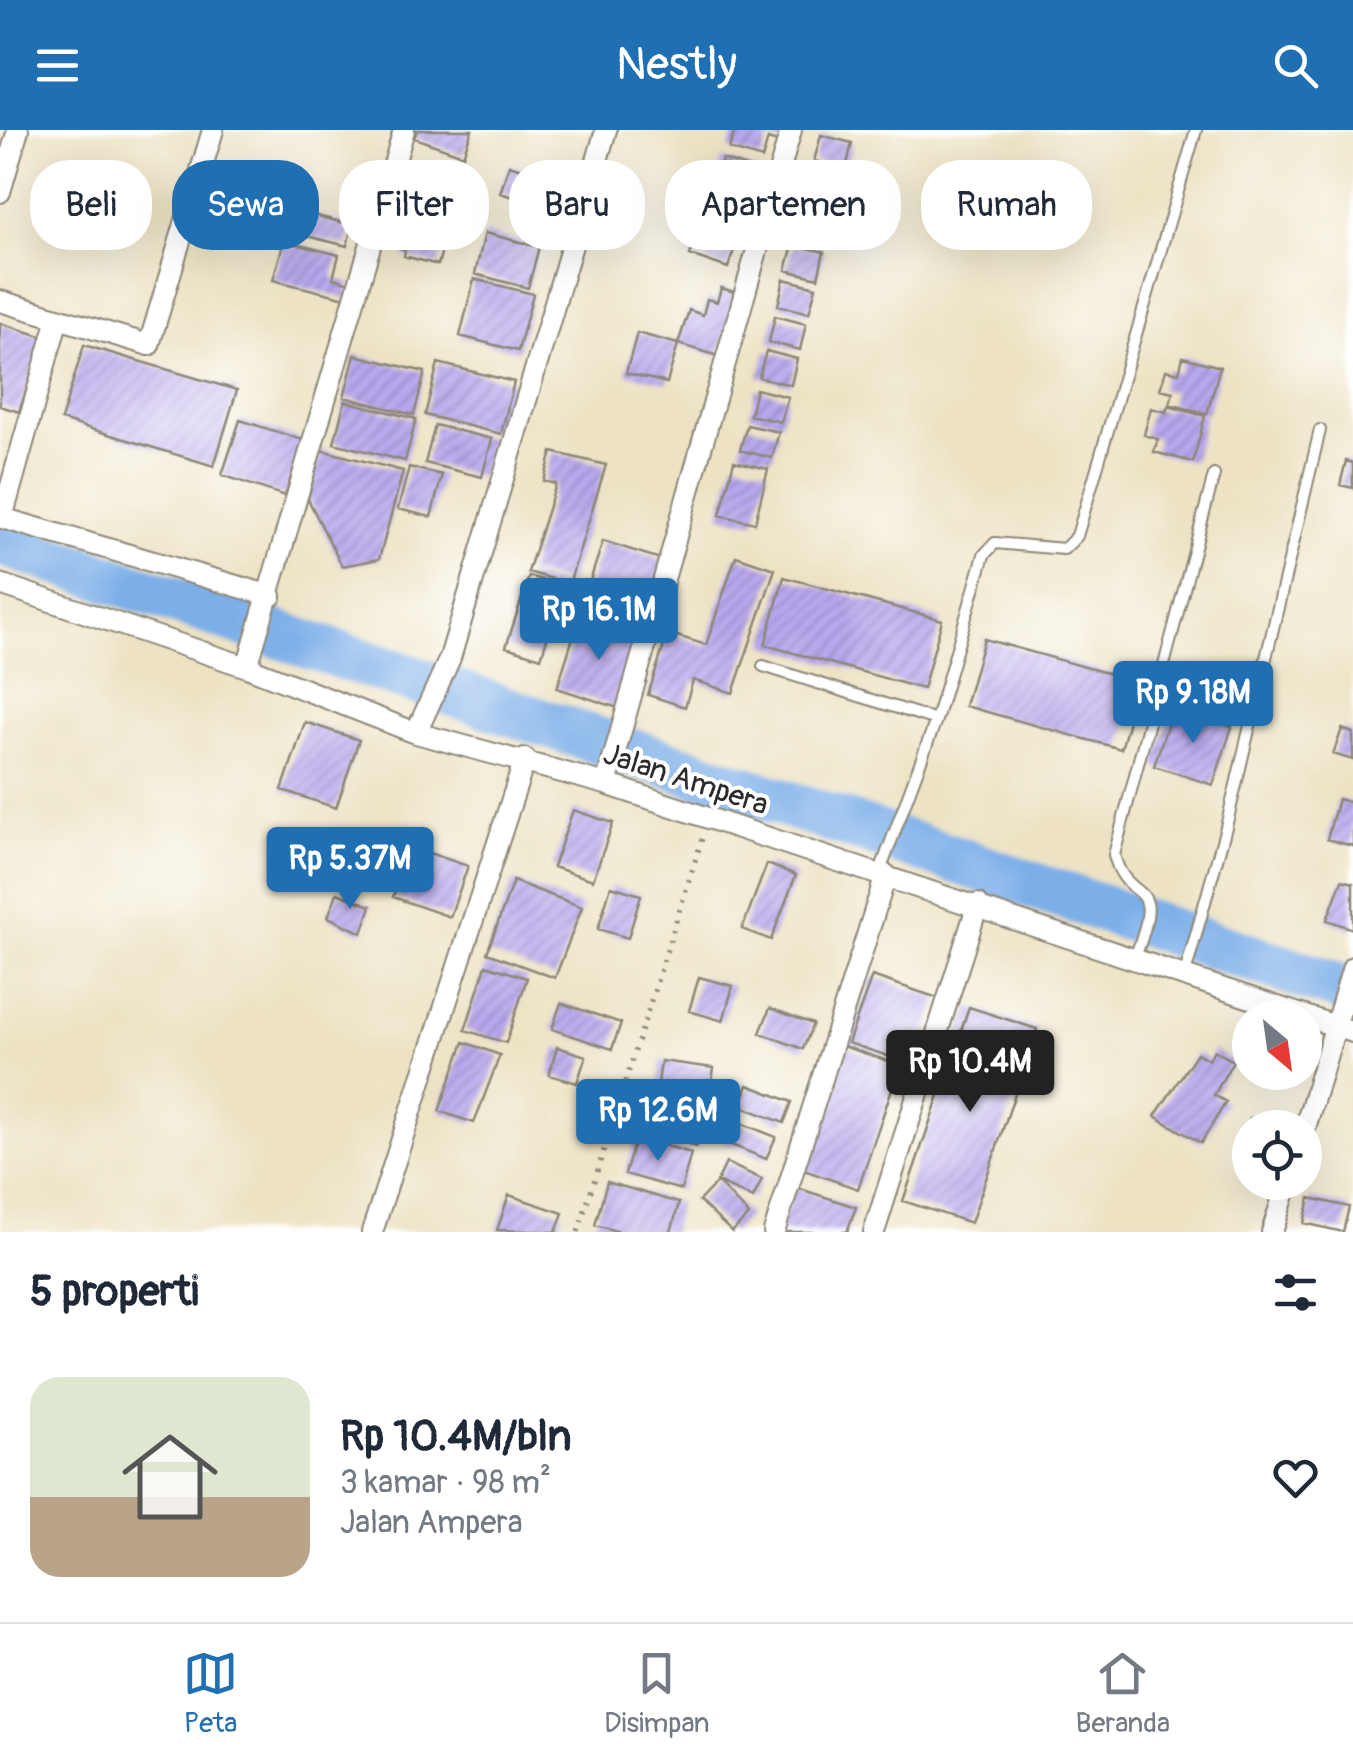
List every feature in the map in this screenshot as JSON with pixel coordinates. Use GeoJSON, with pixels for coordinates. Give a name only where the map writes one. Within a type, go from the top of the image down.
{"type":"FeatureCollection","features":[{"type":"Feature","properties":{"kind":"street"},"geometry":{"type":"LineString","coordinates":[[0,192],[18,130]]}},
{"type":"Feature","properties":{"kind":"street"},"geometry":{"type":"LineString","coordinates":[[0,302],[149,345],[212,130]]}},
{"type":"Feature","properties":{"kind":"street"},"geometry":{"type":"LineString","coordinates":[[247,667],[271,596],[404,130]]}},
{"type":"Feature","properties":{"kind":"street"},"geometry":{"type":"LineString","coordinates":[[419,724],[445,668],[606,130]]}},
{"type":"Feature","properties":{"kind":"street"},"geometry":{"type":"LineString","coordinates":[[606,784],[791,130]]}},
{"type":"Feature","properties":{"kind":"street"},"geometry":{"type":"LineString","coordinates":[[58,318],[1,517],[271,596]]}},
{"type":"Feature","properties":{"kind":"street","name":"Jalan Ampera"},"geometry":{"type":"LineString","coordinates":[[0,584],[709,819],[978,904],[1138,949],[1343,1024]]}},
{"type":"Feature","properties":{"kind":"street"},"geometry":{"type":"LineString","coordinates":[[372,1232],[525,759]]}},
{"type":"Feature","properties":{"kind":"street"},"geometry":{"type":"LineString","coordinates":[[774,1232],[882,872]]}},
{"type":"Feature","properties":{"kind":"street"},"geometry":{"type":"LineString","coordinates":[[874,1232],[978,904]]}},
{"type":"Feature","properties":{"kind":"street"},"geometry":{"type":"LineString","coordinates":[[1312,1110],[1343,1024],[1353,967]]}},
{"type":"Feature","properties":{"kind":"street"},"geometry":{"type":"LineString","coordinates":[[1272,1232],[1282,1200]]}},
{"type":"Feature","properties":{"kind":"lane"},"geometry":{"type":"LineString","coordinates":[[882,872],[936,720],[984,556],[995,543],[1064,548],[1077,536],[1196,130]]}},
{"type":"Feature","properties":{"kind":"lane"},"geometry":{"type":"LineString","coordinates":[[1187,967],[1320,430]]}},
{"type":"Feature","properties":{"kind":"lane"},"geometry":{"type":"LineString","coordinates":[[1138,949],[1150,908],[1145,894],[1118,869],[1114,855],[1214,475]]}},
{"type":"Feature","properties":{"kind":"lane"},"geometry":{"type":"LineString","coordinates":[[763,666],[936,720]]}},
{"type":"Feature","properties":{"kind":"path"},"geometry":{"type":"LineString","coordinates":[[578,1232],[709,819]]}},
{"type":"Feature","properties":{"kind":"building"},"geometry":{"type":"Polygon","coordinates":[[[417,130],[472,130],[463,155],[414,138],[417,130]]]}},
{"type":"Feature","properties":{"kind":"building"},"geometry":{"type":"Polygon","coordinates":[[[735,130],[784,130],[780,143],[768,139],[762,159],[729,149],[735,130]]]}},
{"type":"Feature","properties":{"kind":"building"},"geometry":{"type":"Polygon","coordinates":[[[821,135],[852,143],[848,160],[814,160],[821,135]]]}},
{"type":"Feature","properties":{"kind":"building"},"geometry":{"type":"Polygon","coordinates":[[[509,165],[509,196],[500,193],[509,165]]]}},
{"type":"Feature","properties":{"kind":"building"},"geometry":{"type":"Polygon","coordinates":[[[319,217],[339,222],[339,244],[319,239],[319,217]]]}},
{"type":"Feature","properties":{"kind":"building"},"geometry":{"type":"Polygon","coordinates":[[[489,234],[509,239],[509,250],[538,250],[528,288],[475,274],[481,250],[489,250],[489,234]]]}},
{"type":"Feature","properties":{"kind":"building"},"geometry":{"type":"Polygon","coordinates":[[[281,250],[319,250],[339,255],[333,278],[350,283],[346,298],[273,280],[281,250]]]}},
{"type":"Feature","properties":{"kind":"building"},"geometry":{"type":"Polygon","coordinates":[[[442,250],[438,265],[404,256],[405,251],[442,250]]]}},
{"type":"Feature","properties":{"kind":"building"},"geometry":{"type":"Polygon","coordinates":[[[692,250],[734,250],[728,268],[690,255],[692,250]]]}},
{"type":"Feature","properties":{"kind":"building"},"geometry":{"type":"Polygon","coordinates":[[[792,250],[824,252],[818,278],[786,270],[792,250]]]}},
{"type":"Feature","properties":{"kind":"building"},"geometry":{"type":"Polygon","coordinates":[[[474,279],[533,294],[518,351],[460,336],[474,279]]]}},
{"type":"Feature","properties":{"kind":"building"},"geometry":{"type":"Polygon","coordinates":[[[784,279],[816,287],[809,313],[778,305],[784,279]]]}},
{"type":"Feature","properties":{"kind":"building"},"geometry":{"type":"Polygon","coordinates":[[[721,288],[738,293],[718,356],[678,344],[689,310],[703,315],[707,299],[717,302],[721,288]]]}},
{"type":"Feature","properties":{"kind":"building"},"geometry":{"type":"Polygon","coordinates":[[[775,316],[806,324],[800,350],[769,342],[775,316]]]}},
{"type":"Feature","properties":{"kind":"building"},"geometry":{"type":"Polygon","coordinates":[[[0,323],[44,337],[19,412],[0,406],[0,323]]]}},
{"type":"Feature","properties":{"kind":"building"},"geometry":{"type":"Polygon","coordinates":[[[637,333],[678,344],[667,383],[626,373],[637,333]]]}},
{"type":"Feature","properties":{"kind":"building"},"geometry":{"type":"Polygon","coordinates":[[[84,345],[237,390],[214,466],[61,420],[84,345]]]}},
{"type":"Feature","properties":{"kind":"building"},"geometry":{"type":"Polygon","coordinates":[[[766,351],[797,359],[791,385],[759,377],[766,351]]]}},
{"type":"Feature","properties":{"kind":"building"},"geometry":{"type":"Polygon","coordinates":[[[355,355],[425,372],[414,415],[344,397],[355,355]]]}},
{"type":"Feature","properties":{"kind":"building"},"geometry":{"type":"Polygon","coordinates":[[[1183,357],[1220,367],[1207,414],[1170,404],[1173,392],[1160,389],[1166,370],[1179,373],[1183,357]]]}},
{"type":"Feature","properties":{"kind":"building"},"geometry":{"type":"Polygon","coordinates":[[[438,363],[514,382],[501,434],[425,415],[438,363]]]}},
{"type":"Feature","properties":{"kind":"building"},"geometry":{"type":"Polygon","coordinates":[[[756,389],[788,397],[781,422],[750,415],[756,389]]]}},
{"type":"Feature","properties":{"kind":"building"},"geometry":{"type":"Polygon","coordinates":[[[345,401],[416,419],[405,461],[334,443],[345,401]]]}},
{"type":"Feature","properties":{"kind":"building"},"geometry":{"type":"Polygon","coordinates":[[[1168,406],[1205,416],[1193,462],[1154,452],[1158,439],[1144,435],[1151,408],[1166,412],[1168,406]]]}},
{"type":"Feature","properties":{"kind":"building"},"geometry":{"type":"Polygon","coordinates":[[[240,420],[303,440],[285,496],[222,475],[240,420]]]}},
{"type":"Feature","properties":{"kind":"building"},"geometry":{"type":"Polygon","coordinates":[[[435,425],[492,439],[482,477],[425,463],[435,425]]]}},
{"type":"Feature","properties":{"kind":"building"},"geometry":{"type":"Polygon","coordinates":[[[747,425],[779,432],[772,458],[740,450],[747,425]]]}},
{"type":"Feature","properties":{"kind":"building"},"geometry":{"type":"Polygon","coordinates":[[[321,450],[403,471],[379,559],[342,566],[308,499],[321,450]]]}},
{"type":"Feature","properties":{"kind":"building"},"geometry":{"type":"Polygon","coordinates":[[[552,452],[606,465],[569,584],[528,572],[556,484],[544,481],[552,452]]]}},
{"type":"Feature","properties":{"kind":"building"},"geometry":{"type":"Polygon","coordinates":[[[734,461],[768,469],[755,523],[720,515],[734,461]]]}},
{"type":"Feature","properties":{"kind":"building"},"geometry":{"type":"Polygon","coordinates":[[[1346,461],[1353,463],[1353,488],[1340,485],[1346,461]]]}},
{"type":"Feature","properties":{"kind":"building"},"geometry":{"type":"Polygon","coordinates":[[[409,467],[442,475],[431,517],[398,509],[409,467]]]}},
{"type":"Feature","properties":{"kind":"building"},"geometry":{"type":"Polygon","coordinates":[[[603,541],[667,561],[644,632],[580,612],[603,541]]]}},
{"type":"Feature","properties":{"kind":"building"},"geometry":{"type":"Polygon","coordinates":[[[736,556],[775,569],[733,693],[693,680],[685,707],[648,695],[668,633],[706,645],[736,556]]]}},
{"type":"Feature","properties":{"kind":"building"},"geometry":{"type":"Polygon","coordinates":[[[529,576],[563,586],[541,658],[506,647],[529,576]]]}},
{"type":"Feature","properties":{"kind":"building"},"geometry":{"type":"Polygon","coordinates":[[[784,577],[942,620],[923,689],[765,645],[784,577]]]}},
{"type":"Feature","properties":{"kind":"building"},"geometry":{"type":"Polygon","coordinates":[[[579,619],[641,638],[618,708],[557,688],[579,619]]]}},
{"type":"Feature","properties":{"kind":"building"},"geometry":{"type":"Polygon","coordinates":[[[984,639],[1140,682],[1121,749],[965,706],[984,639]]]}},
{"type":"Feature","properties":{"kind":"building"},"geometry":{"type":"Polygon","coordinates":[[[1173,708],[1232,727],[1213,785],[1154,766],[1173,708]]]}},
{"type":"Feature","properties":{"kind":"building"},"geometry":{"type":"Polygon","coordinates":[[[305,722],[359,740],[336,808],[282,790],[305,722]]]}},
{"type":"Feature","properties":{"kind":"building"},"geometry":{"type":"Polygon","coordinates":[[[1342,729],[1353,733],[1353,760],[1333,754],[1342,729]]]}},
{"type":"Feature","properties":{"kind":"building"},"geometry":{"type":"Polygon","coordinates":[[[1338,799],[1353,803],[1353,846],[1327,839],[1338,799]]]}},
{"type":"Feature","properties":{"kind":"building"},"geometry":{"type":"Polygon","coordinates":[[[573,810],[613,823],[593,880],[553,867],[573,810]]]}},
{"type":"Feature","properties":{"kind":"building"},"geometry":{"type":"Polygon","coordinates":[[[344,834],[393,844],[387,866],[348,855],[344,834]]]}},
{"type":"Feature","properties":{"kind":"building"},"geometry":{"type":"Polygon","coordinates":[[[411,847],[468,866],[450,917],[393,897],[411,847]]]}},
{"type":"Feature","properties":{"kind":"building"},"geometry":{"type":"Polygon","coordinates":[[[767,864],[796,875],[771,940],[742,929],[767,864]]]}},
{"type":"Feature","properties":{"kind":"building"},"geometry":{"type":"Polygon","coordinates":[[[1342,880],[1353,883],[1353,929],[1327,920],[1342,880]]]}},
{"type":"Feature","properties":{"kind":"building"},"geometry":{"type":"Polygon","coordinates":[[[513,881],[582,907],[555,978],[487,953],[513,881]]]}},
{"type":"Feature","properties":{"kind":"building"},"geometry":{"type":"Polygon","coordinates":[[[611,886],[641,895],[628,938],[598,929],[611,886]]]}},
{"type":"Feature","properties":{"kind":"building"},"geometry":{"type":"Polygon","coordinates":[[[337,893],[371,906],[362,933],[328,917],[337,893]]]}},
{"type":"Feature","properties":{"kind":"building"},"geometry":{"type":"Polygon","coordinates":[[[486,965],[527,978],[506,1043],[465,1030],[486,965]]]}},
{"type":"Feature","properties":{"kind":"building"},"geometry":{"type":"Polygon","coordinates":[[[872,976],[938,998],[915,1065],[848,1043],[872,976]]]}},
{"type":"Feature","properties":{"kind":"building"},"geometry":{"type":"Polygon","coordinates":[[[699,977],[733,986],[723,1021],[689,1011],[699,977]]]}},
{"type":"Feature","properties":{"kind":"building"},"geometry":{"type":"Polygon","coordinates":[[[561,1003],[621,1023],[612,1049],[552,1029],[561,1003]]]}},
{"type":"Feature","properties":{"kind":"building"},"geometry":{"type":"Polygon","coordinates":[[[969,1007],[1037,1029],[971,1223],[903,1201],[969,1007]]]}},
{"type":"Feature","properties":{"kind":"building"},"geometry":{"type":"Polygon","coordinates":[[[770,1008],[813,1024],[803,1049],[760,1033],[770,1008]]]}},
{"type":"Feature","properties":{"kind":"building"},"geometry":{"type":"Polygon","coordinates":[[[464,1042],[500,1055],[474,1123],[439,1111],[464,1042]]]}},
{"type":"Feature","properties":{"kind":"building"},"geometry":{"type":"Polygon","coordinates":[[[840,1045],[900,1065],[858,1189],[798,1168],[840,1045]]]}},
{"type":"Feature","properties":{"kind":"building"},"geometry":{"type":"Polygon","coordinates":[[[557,1047],[586,1056],[577,1083],[549,1075],[557,1047]]]}},
{"type":"Feature","properties":{"kind":"building"},"geometry":{"type":"Polygon","coordinates":[[[1214,1050],[1232,1063],[1214,1095],[1226,1102],[1201,1143],[1155,1116],[1197,1053],[1209,1060],[1214,1050]]]}},
{"type":"Feature","properties":{"kind":"building"},"geometry":{"type":"Polygon","coordinates":[[[661,1061],[714,1068],[710,1092],[658,1084],[661,1061]]]}},
{"type":"Feature","properties":{"kind":"building"},"geometry":{"type":"Polygon","coordinates":[[[748,1085],[792,1102],[784,1123],[740,1106],[748,1085]]]}},
{"type":"Feature","properties":{"kind":"building"},"geometry":{"type":"Polygon","coordinates":[[[645,1093],[707,1119],[696,1147],[633,1121],[645,1093]]]}},
{"type":"Feature","properties":{"kind":"building"},"geometry":{"type":"Polygon","coordinates":[[[733,1120],[776,1137],[766,1159],[724,1142],[733,1120]]]}},
{"type":"Feature","properties":{"kind":"building"},"geometry":{"type":"Polygon","coordinates":[[[636,1137],[691,1153],[681,1190],[625,1174],[636,1137]]]}},
{"type":"Feature","properties":{"kind":"building"},"geometry":{"type":"Polygon","coordinates":[[[726,1163],[762,1179],[753,1198],[717,1182],[726,1163]]]}},
{"type":"Feature","properties":{"kind":"building"},"geometry":{"type":"Polygon","coordinates":[[[607,1182],[679,1203],[671,1232],[620,1232],[595,1225],[607,1182]]]}},
{"type":"Feature","properties":{"kind":"building"},"geometry":{"type":"Polygon","coordinates":[[[717,1182],[749,1215],[732,1232],[699,1201],[717,1182]]]}},
{"type":"Feature","properties":{"kind":"building"},"geometry":{"type":"Polygon","coordinates":[[[794,1187],[856,1207],[847,1232],[779,1232],[794,1187]]]}},
{"type":"Feature","properties":{"kind":"building"},"geometry":{"type":"Polygon","coordinates":[[[509,1195],[563,1213],[556,1232],[497,1230],[509,1195]]]}},
{"type":"Feature","properties":{"kind":"building"},"geometry":{"type":"Polygon","coordinates":[[[1310,1200],[1349,1207],[1343,1232],[1304,1223],[1310,1200]]]}},
{"type":"Feature","properties":{"kind":"waterway"},"geometry":{"type":"LineString","coordinates":[[0,542],[1353,992]]}}]}
